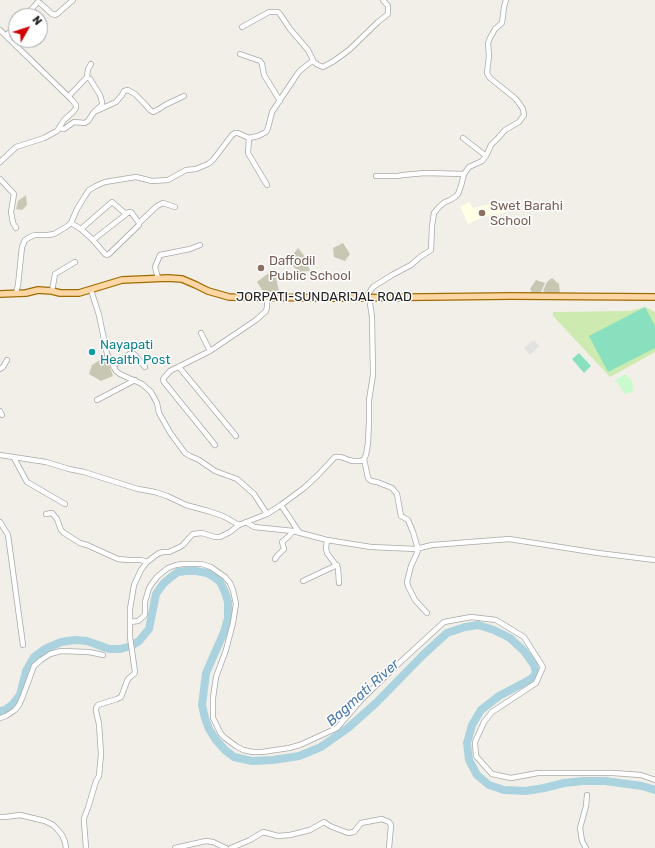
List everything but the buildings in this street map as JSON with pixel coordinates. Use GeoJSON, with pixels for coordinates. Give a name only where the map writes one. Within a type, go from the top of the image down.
{"type":"FeatureCollection","features":[{"type":"Feature","properties":{"kind":"main road","name":"JORPATI-SUNDARIJAL ROAD"},"geometry":{"type":"LineString","coordinates":[[0,294],[26,293],[38,290],[70,294],[91,290],[122,280],[158,278],[182,279],[208,291],[229,297],[655,297]]}},
{"type":"Feature","properties":{"kind":"street"},"geometry":{"type":"LineString","coordinates":[[37,1],[55,15],[73,0]]}},
{"type":"Feature","properties":{"kind":"street"},"geometry":{"type":"LineString","coordinates":[[242,27],[269,12],[278,12],[308,50],[314,62],[324,68],[349,50],[388,14],[388,6],[384,0]]}},
{"type":"Feature","properties":{"kind":"street"},"geometry":{"type":"LineString","coordinates":[[427,613],[415,600],[407,582],[411,566],[418,553],[413,532],[408,520],[401,516],[397,494],[392,488],[371,481],[368,478],[364,459],[368,443],[369,400],[373,375],[372,317],[368,297],[373,287],[411,265],[420,256],[431,250],[434,213],[445,202],[458,194],[464,174],[469,167],[482,161],[491,145],[505,130],[519,122],[524,115],[523,109],[516,99],[490,78],[487,73],[489,62],[488,43],[495,29],[502,23],[506,0]]}},
{"type":"Feature","properties":{"kind":"street"},"geometry":{"type":"LineString","coordinates":[[0,30],[69,96],[76,105],[76,108],[64,120],[57,131],[44,138],[16,147],[0,162]]}},
{"type":"Feature","properties":{"kind":"street"},"geometry":{"type":"LineString","coordinates":[[240,54],[260,61],[264,75],[280,100]]}},
{"type":"Feature","properties":{"kind":"street"},"geometry":{"type":"LineString","coordinates":[[16,293],[22,247],[25,240],[35,235],[54,234],[71,223],[77,208],[85,196],[96,186],[105,182],[136,177],[152,181],[168,180],[186,170],[196,169],[208,164],[235,133],[249,138],[266,132],[270,123],[271,115],[280,100],[302,69],[311,62],[314,62]]}},
{"type":"Feature","properties":{"kind":"street"},"geometry":{"type":"LineString","coordinates":[[69,96],[86,77],[91,64]]}},
{"type":"Feature","properties":{"kind":"street"},"geometry":{"type":"LineString","coordinates":[[60,128],[64,129],[74,122],[84,123],[88,121],[94,112],[102,105],[102,102],[90,79],[86,77]]}},
{"type":"Feature","properties":{"kind":"street"},"geometry":{"type":"LineString","coordinates":[[94,112],[116,102],[122,96],[124,91],[128,90],[135,94],[153,112],[184,96]]}},
{"type":"Feature","properties":{"kind":"street"},"geometry":{"type":"LineString","coordinates":[[249,138],[248,153],[268,185]]}},
{"type":"Feature","properties":{"kind":"street"},"geometry":{"type":"LineString","coordinates":[[463,138],[486,156]]}},
{"type":"Feature","properties":{"kind":"street"},"geometry":{"type":"LineString","coordinates":[[376,176],[398,176],[425,173],[464,174]]}},
{"type":"Feature","properties":{"kind":"street"},"geometry":{"type":"LineString","coordinates":[[0,179],[14,194],[11,212],[13,223],[16,228]]}},
{"type":"Feature","properties":{"kind":"street"},"geometry":{"type":"LineString","coordinates":[[81,229],[112,202],[126,214]]}},
{"type":"Feature","properties":{"kind":"street"},"geometry":{"type":"LineString","coordinates":[[71,223],[81,229],[93,240],[104,254],[107,255],[157,206],[163,203],[175,207]]}},
{"type":"Feature","properties":{"kind":"street"},"geometry":{"type":"LineString","coordinates":[[93,240],[129,212],[131,212],[139,222]]}},
{"type":"Feature","properties":{"kind":"street"},"geometry":{"type":"LineString","coordinates":[[158,278],[155,267],[160,255],[190,249],[200,245]]}},
{"type":"Feature","properties":{"kind":"street"},"geometry":{"type":"LineString","coordinates":[[52,291],[55,274],[75,262]]}},
{"type":"Feature","properties":{"kind":"street"},"geometry":{"type":"LineString","coordinates":[[91,290],[99,315],[107,354],[116,371],[142,384],[151,392],[157,403],[159,413],[185,454],[199,460],[215,471],[237,479],[254,494],[267,514]]}},
{"type":"Feature","properties":{"kind":"street"},"geometry":{"type":"LineString","coordinates":[[215,445],[163,380],[163,378],[167,373],[210,351],[256,320],[266,311],[268,307],[267,297]]}},
{"type":"Feature","properties":{"kind":"street"},"geometry":{"type":"LineString","coordinates":[[201,333],[210,351]]}},
{"type":"Feature","properties":{"kind":"street"},"geometry":{"type":"LineString","coordinates":[[113,366],[132,353],[144,367]]}},
{"type":"Feature","properties":{"kind":"street"},"geometry":{"type":"LineString","coordinates":[[0,369],[7,360]]}},
{"type":"Feature","properties":{"kind":"street"},"geometry":{"type":"LineString","coordinates":[[179,367],[236,436]]}},
{"type":"Feature","properties":{"kind":"street"},"geometry":{"type":"LineString","coordinates":[[97,400],[135,380]]}},
{"type":"Feature","properties":{"kind":"street"},"geometry":{"type":"LineString","coordinates":[[0,455],[46,462],[138,489],[161,494],[186,505],[223,516],[239,524]]}},
{"type":"Feature","properties":{"kind":"street"},"geometry":{"type":"LineString","coordinates":[[86,848],[84,818],[99,776],[101,754],[99,724],[96,708],[98,705],[116,699],[120,696],[127,681],[135,672],[130,637],[130,609],[134,585],[140,570],[147,562],[159,553],[169,552],[183,545],[193,534],[202,533],[220,537],[230,532],[239,524],[267,514],[304,488],[335,457],[353,461],[361,461],[364,459]]}},
{"type":"Feature","properties":{"kind":"street"},"geometry":{"type":"LineString","coordinates":[[14,458],[27,482],[65,504]]}},
{"type":"Feature","properties":{"kind":"street"},"geometry":{"type":"LineString","coordinates":[[281,505],[299,532]]}},
{"type":"Feature","properties":{"kind":"street"},"geometry":{"type":"LineString","coordinates":[[46,514],[52,513],[58,519],[61,530],[80,543],[88,544],[118,559],[141,560],[147,562]]}},
{"type":"Feature","properties":{"kind":"street"},"geometry":{"type":"LineString","coordinates":[[0,522],[8,535],[23,645]]}},
{"type":"Feature","properties":{"kind":"street"},"geometry":{"type":"LineString","coordinates":[[246,522],[254,527],[299,532],[327,540],[371,547],[418,549],[432,545],[509,539],[655,560]]}},
{"type":"Feature","properties":{"kind":"street"},"geometry":{"type":"LineString","coordinates":[[275,559],[284,549],[282,542],[293,531]]}},
{"type":"Feature","properties":{"kind":"street"},"geometry":{"type":"LineString","coordinates":[[327,540],[327,553],[337,565],[339,583]]}},
{"type":"Feature","properties":{"kind":"street"},"geometry":{"type":"LineString","coordinates":[[130,622],[138,622],[144,616],[145,602],[149,588],[158,576],[168,568],[183,564],[202,564],[211,567],[225,577],[233,590],[236,604],[226,650],[216,677],[213,718],[221,734],[236,746],[243,750],[262,752],[300,745],[337,728],[362,699],[444,622],[471,617],[496,620],[524,637],[543,667],[536,683],[492,712],[484,722],[475,742],[476,756],[492,774],[511,778],[538,773],[613,773],[641,775],[655,780]]}},
{"type":"Feature","properties":{"kind":"street"},"geometry":{"type":"LineString","coordinates":[[303,581],[337,565]]}},
{"type":"Feature","properties":{"kind":"street"},"geometry":{"type":"LineString","coordinates":[[0,718],[15,710],[19,705],[34,666],[50,654],[60,651],[89,652],[103,655]]}},
{"type":"Feature","properties":{"kind":"street"},"geometry":{"type":"LineString","coordinates":[[586,848],[582,840],[580,828],[586,806],[587,795]]}},
{"type":"Feature","properties":{"kind":"street"},"geometry":{"type":"LineString","coordinates":[[0,816],[5,817],[20,815],[53,825],[58,830],[65,842],[66,848]]}},
{"type":"Feature","properties":{"kind":"street"},"geometry":{"type":"LineString","coordinates":[[231,848],[250,840],[263,832],[278,836],[290,835],[310,830],[324,822],[348,833],[354,832],[361,823],[382,819],[392,825],[389,848]]}},
{"type":"Feature","properties":{"kind":"street"},"geometry":{"type":"LineString","coordinates":[[176,848],[206,841],[213,842],[226,848]]}},
{"type":"Feature","properties":{"kind":"shaded area"},"geometry":{"type":"Polygon","coordinates":[[[26,195],[27,205],[22,210],[16,209],[18,201],[26,195]]]}},
{"type":"Feature","properties":{"kind":"shaded area","name":"Swet Barahi School"},"geometry":{"type":"Polygon","coordinates":[[[469,202],[473,208],[499,202],[500,205],[506,205],[508,212],[483,217],[468,224],[460,207],[469,202]]]}},
{"type":"Feature","properties":{"kind":"shaded area"},"geometry":{"type":"Polygon","coordinates":[[[343,243],[350,254],[345,261],[334,257],[333,248],[343,243]]]}},
{"type":"Feature","properties":{"kind":"shaded area"},"geometry":{"type":"Polygon","coordinates":[[[298,248],[306,258],[310,271],[299,272],[288,261],[298,248]]]}},
{"type":"Feature","properties":{"kind":"shaded area"},"geometry":{"type":"Polygon","coordinates":[[[274,269],[279,291],[264,293],[257,282],[274,269]]]}},
{"type":"Feature","properties":{"kind":"shaded area"},"geometry":{"type":"Polygon","coordinates":[[[552,278],[559,284],[560,294],[548,294],[543,291],[547,282],[552,278]]]}},
{"type":"Feature","properties":{"kind":"shaded area"},"geometry":{"type":"Polygon","coordinates":[[[536,280],[545,283],[540,294],[533,294],[530,289],[536,280]]]}},
{"type":"Feature","properties":{"kind":"shaded area"},"geometry":{"type":"Polygon","coordinates":[[[534,340],[539,346],[530,355],[524,348],[534,340]]]}},
{"type":"Feature","properties":{"kind":"shaded area"},"geometry":{"type":"Polygon","coordinates":[[[106,356],[113,376],[101,381],[89,374],[92,365],[106,356]]]}},
{"type":"Feature","properties":{"kind":"green space"},"geometry":{"type":"Polygon","coordinates":[[[645,307],[655,312],[655,352],[610,377],[553,316],[553,312],[630,311],[645,307]]]}},
{"type":"Feature","properties":{"kind":"green space"},"geometry":{"type":"Polygon","coordinates":[[[645,307],[655,326],[655,348],[608,372],[589,336],[645,307]]]}},
{"type":"Feature","properties":{"kind":"green space"},"geometry":{"type":"Polygon","coordinates":[[[579,353],[591,366],[584,373],[572,359],[579,353]]]}},
{"type":"Feature","properties":{"kind":"green space"},"geometry":{"type":"Polygon","coordinates":[[[626,374],[634,386],[632,387],[634,391],[625,394],[615,380],[626,374]]]}},
{"type":"Feature","properties":{"kind":"waterway","name":"Bagmati River"},"geometry":{"type":"LineString","coordinates":[[0,711],[5,710],[12,705],[20,695],[26,671],[34,657],[45,649],[61,642],[75,640],[87,641],[109,649],[120,649],[131,646],[139,641],[149,629],[156,594],[163,584],[178,572],[196,571],[207,573],[220,582],[228,602],[228,618],[224,632],[206,673],[202,705],[209,729],[216,740],[234,757],[252,761],[273,760],[299,756],[321,747],[348,728],[376,703],[447,633],[465,627],[478,625],[494,630],[510,638],[524,651],[534,665],[536,673],[531,679],[499,696],[481,710],[472,725],[467,743],[469,760],[477,775],[489,785],[504,790],[526,791],[564,783],[583,781],[605,781],[642,786],[655,790]]}},
{"type":"Feature","properties":{"kind":"place","name":"Swet Barahi School"},"geometry":{"type":"Point","coordinates":[482,213]}},
{"type":"Feature","properties":{"kind":"place","name":"Daffodil Public School"},"geometry":{"type":"Point","coordinates":[261,268]}},
{"type":"Feature","properties":{"kind":"place","name":"Nayapati Health Post"},"geometry":{"type":"Point","coordinates":[92,352]}}]}
